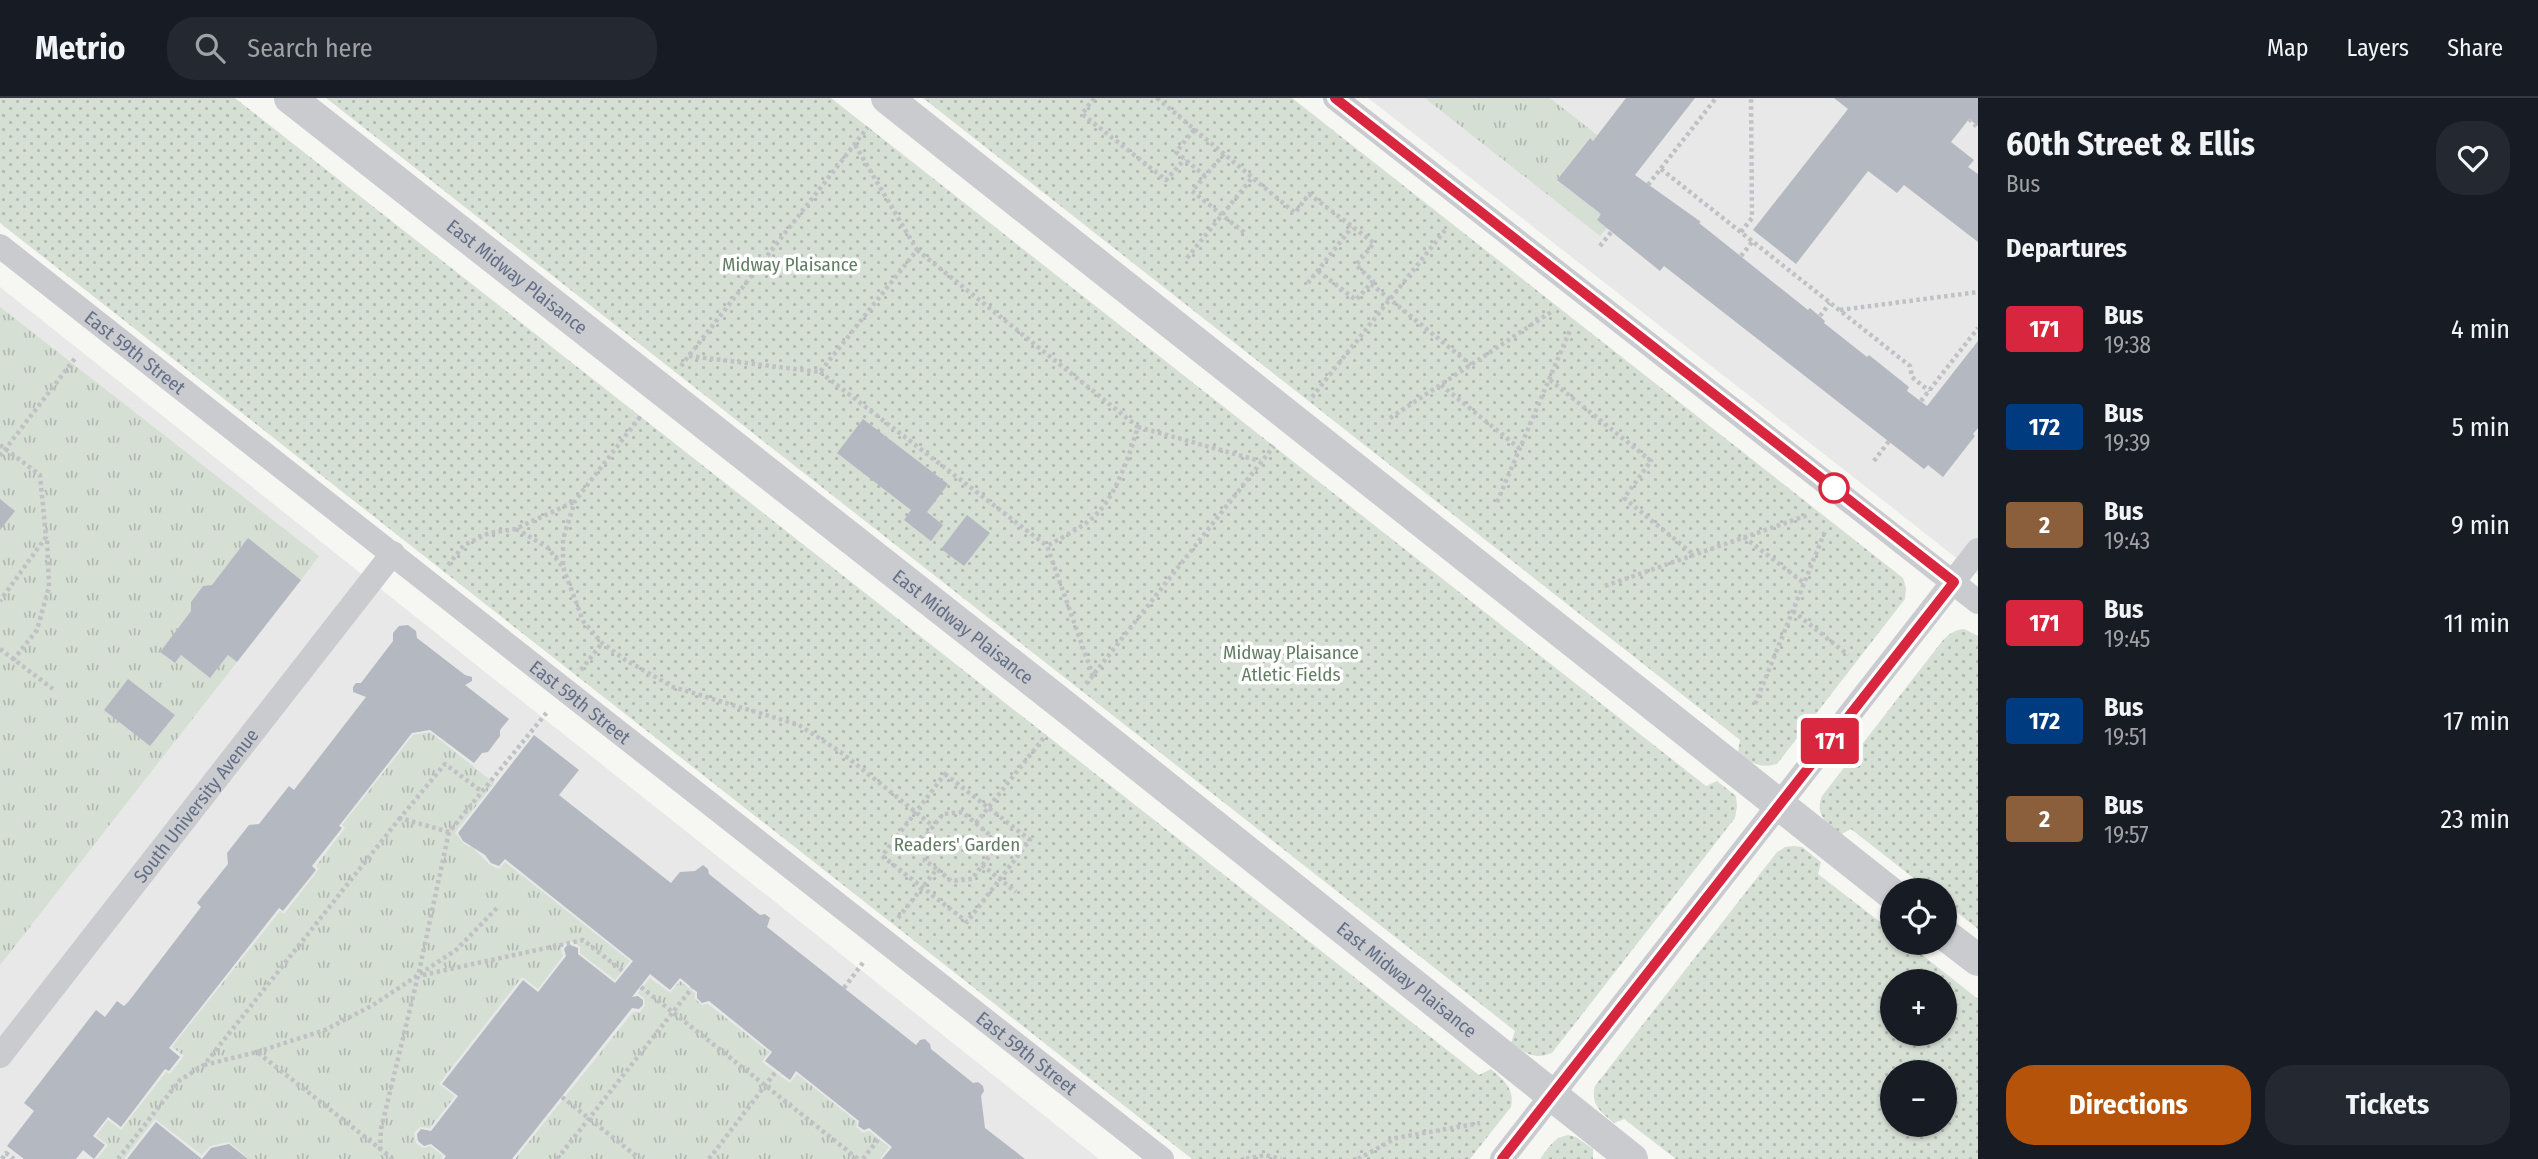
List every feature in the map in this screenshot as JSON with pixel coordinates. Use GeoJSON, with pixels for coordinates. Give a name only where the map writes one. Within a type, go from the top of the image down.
{"type":"FeatureCollection","features":[{"type":"Feature","properties":{"kind":"street","name":"East Midway Plaisance"},"geometry":{"type":"LineString","coordinates":[[290,98],[1056,700],[1632,1159]]}},
{"type":"Feature","properties":{"kind":"street"},"geometry":{"type":"LineString","coordinates":[[887,98],[1880,885]]}},
{"type":"Feature","properties":{"kind":"street"},"geometry":{"type":"LineString","coordinates":[[1335,98],[1978,601]]}},
{"type":"Feature","properties":{"kind":"street","name":"East 59th Street"},"geometry":{"type":"LineString","coordinates":[[0,246],[1162,1159]]}},
{"type":"Feature","properties":{"kind":"street"},"geometry":{"type":"LineString","coordinates":[[1502,1159],[1978,550]]}},
{"type":"Feature","properties":{"kind":"street","name":"South University Avenue"},"geometry":{"type":"LineString","coordinates":[[0,1056],[393,554]]}},
{"type":"Feature","properties":{"kind":"street"},"geometry":{"type":"LineString","coordinates":[[1957,944],[1978,960]]}},
{"type":"Feature","properties":{"kind":"path"},"geometry":{"type":"LineString","coordinates":[[1094,98],[1082,114],[1166,180],[1185,159]]}},
{"type":"Feature","properties":{"kind":"path"},"geometry":{"type":"LineString","coordinates":[[1159,98],[1294,213],[1310,194],[1374,243],[1356,265],[1373,281],[1356,300],[1318,271]]}},
{"type":"Feature","properties":{"kind":"path"},"geometry":{"type":"LineString","coordinates":[[1648,185],[1716,98]]}},
{"type":"Feature","properties":{"kind":"path"},"geometry":{"type":"LineString","coordinates":[[1741,232],[1752,218],[1751,98]]}},
{"type":"Feature","properties":{"kind":"path"},"geometry":{"type":"LineString","coordinates":[[1969,119],[1978,128]]}},
{"type":"Feature","properties":{"kind":"path"},"geometry":{"type":"LineString","coordinates":[[676,373],[868,127]]}},
{"type":"Feature","properties":{"kind":"path"},"geometry":{"type":"LineString","coordinates":[[1195,130],[1176,152],[1205,176]]}},
{"type":"Feature","properties":{"kind":"path"},"geometry":{"type":"LineString","coordinates":[[854,143],[917,250],[1138,427],[1260,461]]}},
{"type":"Feature","properties":{"kind":"path"},"geometry":{"type":"LineString","coordinates":[[1224,154],[1192,191],[1247,234]]}},
{"type":"Feature","properties":{"kind":"path"},"geometry":{"type":"LineString","coordinates":[[1661,169],[1910,366],[1912,377],[1929,391]]}},
{"type":"Feature","properties":{"kind":"path"},"geometry":{"type":"LineString","coordinates":[[1187,258],[1252,178]]}},
{"type":"Feature","properties":{"kind":"path"},"geometry":{"type":"LineString","coordinates":[[1308,283],[1352,227]]}},
{"type":"Feature","properties":{"kind":"path"},"geometry":{"type":"LineString","coordinates":[[1309,400],[1446,229]]}},
{"type":"Feature","properties":{"kind":"path"},"geometry":{"type":"LineString","coordinates":[[1600,246],[1612,231]]}},
{"type":"Feature","properties":{"kind":"path"},"geometry":{"type":"LineString","coordinates":[[1741,256],[1753,241]]}},
{"type":"Feature","properties":{"kind":"path"},"geometry":{"type":"LineString","coordinates":[[820,372],[917,250]]}},
{"type":"Feature","properties":{"kind":"path"},"geometry":{"type":"LineString","coordinates":[[1370,284],[1471,365]]}},
{"type":"Feature","properties":{"kind":"path"},"geometry":{"type":"LineString","coordinates":[[1839,310],[1978,292]]}},
{"type":"Feature","properties":{"kind":"path"},"geometry":{"type":"LineString","coordinates":[[1820,316],[1830,303]]}},
{"type":"Feature","properties":{"kind":"path"},"geometry":{"type":"LineString","coordinates":[[1390,418],[1551,312]]}},
{"type":"Feature","properties":{"kind":"path"},"geometry":{"type":"LineString","coordinates":[[1497,502],[1571,328]]}},
{"type":"Feature","properties":{"kind":"path"},"geometry":{"type":"LineString","coordinates":[[1921,401],[1978,328]]}},
{"type":"Feature","properties":{"kind":"path"},"geometry":{"type":"LineString","coordinates":[[689,356],[820,372],[1047,546],[1093,676]]}},
{"type":"Feature","properties":{"kind":"path"},"geometry":{"type":"LineString","coordinates":[[0,456],[76,357]]}},
{"type":"Feature","properties":{"kind":"path"},"geometry":{"type":"LineString","coordinates":[[1550,380],[1651,461],[1624,498],[1694,555]]}},
{"type":"Feature","properties":{"kind":"path"},"geometry":{"type":"LineString","coordinates":[[1441,385],[1519,448]]}},
{"type":"Feature","properties":{"kind":"path"},"geometry":{"type":"LineString","coordinates":[[562,567],[563,540],[575,501],[640,417]]}},
{"type":"Feature","properties":{"kind":"path"},"geometry":{"type":"LineString","coordinates":[[1047,546],[1092,519],[1116,486],[1128,461],[1138,427]]}},
{"type":"Feature","properties":{"kind":"path"},"geometry":{"type":"LineString","coordinates":[[1874,461],[1889,441]]}},
{"type":"Feature","properties":{"kind":"path"},"geometry":{"type":"LineString","coordinates":[[0,444],[40,475],[47,537],[49,587],[37,630],[13,660]]}},
{"type":"Feature","properties":{"kind":"path"},"geometry":{"type":"LineString","coordinates":[[1081,691],[1274,446]]}},
{"type":"Feature","properties":{"kind":"path"},"geometry":{"type":"LineString","coordinates":[[443,571],[464,545],[489,533],[515,529],[575,501]]}},
{"type":"Feature","properties":{"kind":"path"},"geometry":{"type":"LineString","coordinates":[[1605,586],[1808,515]]}},
{"type":"Feature","properties":{"kind":"path"},"geometry":{"type":"LineString","coordinates":[[1755,704],[1826,528]]}},
{"type":"Feature","properties":{"kind":"path"},"geometry":{"type":"LineString","coordinates":[[515,529],[547,547],[562,567],[583,621],[602,643],[624,659],[673,687],[777,716],[799,725],[842,753],[933,826]]}},
{"type":"Feature","properties":{"kind":"path"},"geometry":{"type":"LineString","coordinates":[[0,601],[47,537]]}},
{"type":"Feature","properties":{"kind":"path"},"geometry":{"type":"LineString","coordinates":[[1744,537],[1804,583]]}},
{"type":"Feature","properties":{"kind":"path"},"geometry":{"type":"LineString","coordinates":[[1793,611],[1848,655]]}},
{"type":"Feature","properties":{"kind":"path"},"geometry":{"type":"LineString","coordinates":[[577,676],[602,643]]}},
{"type":"Feature","properties":{"kind":"path"},"geometry":{"type":"LineString","coordinates":[[0,649],[53,690]]}},
{"type":"Feature","properties":{"kind":"path"},"geometry":{"type":"LineString","coordinates":[[380,1150],[381,1129],[449,832],[548,710]]}},
{"type":"Feature","properties":{"kind":"path"},"geometry":{"type":"LineString","coordinates":[[976,822],[1046,735]]}},
{"type":"Feature","properties":{"kind":"path"},"geometry":{"type":"LineString","coordinates":[[204,1065],[445,764],[481,790]]}},
{"type":"Feature","properties":{"kind":"path"},"geometry":{"type":"LineString","coordinates":[[946,774],[1030,840],[967,922],[882,856],[916,812],[946,774]]}},
{"type":"Feature","properties":{"kind":"path"},"geometry":{"type":"LineString","coordinates":[[962,812],[990,835],[993,851],[972,879],[951,881],[925,861],[923,839],[933,826],[943,814],[962,812]]}},
{"type":"Feature","properties":{"kind":"path"},"geometry":{"type":"LineString","coordinates":[[400,818],[449,832]]}},
{"type":"Feature","properties":{"kind":"path"},"geometry":{"type":"LineString","coordinates":[[982,865],[1016,892]]}},
{"type":"Feature","properties":{"kind":"path"},"geometry":{"type":"LineString","coordinates":[[893,925],[937,869]]}},
{"type":"Feature","properties":{"kind":"path"},"geometry":{"type":"LineString","coordinates":[[118,1159],[180,1080],[204,1065],[257,1052],[325,1030],[373,1005],[456,950],[499,906]]}},
{"type":"Feature","properties":{"kind":"path"},"geometry":{"type":"LineString","coordinates":[[418,976],[583,940],[624,972]]}},
{"type":"Feature","properties":{"kind":"path"},"geometry":{"type":"LineString","coordinates":[[844,988],[868,957]]}},
{"type":"Feature","properties":{"kind":"path"},"geometry":{"type":"LineString","coordinates":[[641,987],[860,1159],[880,1137]]}},
{"type":"Feature","properties":{"kind":"path"},"geometry":{"type":"LineString","coordinates":[[557,1159],[692,988]]}},
{"type":"Feature","properties":{"kind":"path"},"geometry":{"type":"LineString","coordinates":[[257,1052],[393,1159]]}},
{"type":"Feature","properties":{"kind":"path"},"geometry":{"type":"LineString","coordinates":[[709,1159],[777,1070]]}},
{"type":"Feature","properties":{"kind":"path"},"geometry":{"type":"LineString","coordinates":[[562,1097],[640,1159]]}},
{"type":"Feature","properties":{"kind":"path"},"geometry":{"type":"LineString","coordinates":[[1358,1159],[1396,1138],[1480,1123]]}},
{"type":"Feature","properties":{"kind":"path"},"geometry":{"type":"LineString","coordinates":[[2,1159],[6,1153],[13,1159]]}},
{"type":"Feature","properties":{"kind":"path"},"geometry":{"type":"LineString","coordinates":[[1247,1159],[1265,1155],[1281,1159]]}},
{"type":"Feature","properties":{"kind":"shaded area"},"geometry":{"type":"Polygon","coordinates":[[[1368,98],[1978,98],[1978,575],[1847,472],[1368,98]]]}},
{"type":"Feature","properties":{"kind":"shaded area"},"geometry":{"type":"Polygon","coordinates":[[[0,287],[1099,1159],[0,1159],[0,287]]]}},
{"type":"Feature","properties":{"kind":"green space","name":"Readers' Garden"},"geometry":{"type":"Polygon","coordinates":[[[0,98],[235,98],[1479,1075],[1491,1069],[1510,1090],[1511,1107],[1470,1159],[1192,1159],[0,223],[0,98]]]}},
{"type":"Feature","properties":{"kind":"green space","name":"Midway Plaisance"},"geometry":{"type":"Polygon","coordinates":[[[326,98],[831,98],[1706,786],[1717,781],[1736,796],[1735,818],[1552,1053],[1535,1056],[1526,1053],[1511,1043],[1515,1031],[326,98]]]}},
{"type":"Feature","properties":{"kind":"green space"},"geometry":{"type":"Polygon","coordinates":[[[923,98],[1292,98],[1903,578],[1905,599],[1777,764],[1766,766],[1752,762],[1738,752],[1740,740],[923,98]]]}},
{"type":"Feature","properties":{"kind":"green space"},"geometry":{"type":"Polygon","coordinates":[[[1425,98],[1550,98],[1597,135],[1593,141],[1589,138],[1557,180],[1601,214],[1597,220],[1607,228],[1600,236],[1425,98]]]}},
{"type":"Feature","properties":{"kind":"green space"},"geometry":{"type":"Polygon","coordinates":[[[0,307],[319,556],[301,580],[248,539],[212,585],[203,586],[191,602],[191,611],[160,652],[175,663],[181,655],[210,678],[228,655],[237,662],[0,965],[0,307]]]}},
{"type":"Feature","properties":{"kind":"green space"},"geometry":{"type":"Polygon","coordinates":[[[1964,629],[1978,636],[1978,929],[1957,912],[1957,878],[1913,878],[1851,829],[1840,835],[1823,818],[1820,808],[1822,796],[1939,645],[1951,633],[1964,629]]]}},
{"type":"Feature","properties":{"kind":"green space"},"geometry":{"type":"Polygon","coordinates":[[[430,732],[494,783],[455,833],[462,842],[472,847],[490,865],[499,869],[505,862],[630,961],[615,980],[580,953],[580,947],[574,942],[567,942],[561,948],[563,956],[538,989],[522,977],[439,1084],[455,1096],[430,1128],[420,1127],[414,1133],[416,1143],[423,1148],[430,1146],[443,1156],[441,1159],[249,1159],[229,1142],[210,1146],[202,1155],[155,1119],[124,1159],[97,1159],[108,1145],[96,1136],[108,1120],[121,1130],[166,1072],[170,1074],[184,1056],[172,1047],[178,1039],[280,911],[284,914],[319,869],[316,866],[345,828],[342,825],[413,735],[430,732]]]}},
{"type":"Feature","properties":{"kind":"green space"},"geometry":{"type":"Polygon","coordinates":[[[1785,847],[1802,847],[1821,862],[1818,874],[1880,922],[1880,955],[1922,955],[1940,969],[1880,969],[1880,1046],[1957,1046],[1957,982],[1978,999],[1978,1159],[1676,1159],[1624,1119],[1614,1123],[1598,1108],[1594,1098],[1595,1086],[1777,852],[1785,847]]]}},
{"type":"Feature","properties":{"kind":"green space"},"geometry":{"type":"Polygon","coordinates":[[[650,978],[670,993],[680,981],[695,993],[695,999],[702,1005],[708,1004],[769,1052],[762,1062],[790,1083],[797,1074],[857,1122],[856,1127],[863,1133],[869,1131],[889,1147],[880,1159],[515,1159],[633,1012],[640,1012],[645,1005],[644,998],[638,993],[650,978]]]}},
{"type":"Feature","properties":{"kind":"green space"},"geometry":{"type":"Polygon","coordinates":[[[1568,1135],[1576,1137],[1593,1149],[1593,1159],[1540,1159],[1555,1141],[1568,1135]]]}},
{"type":"Feature","properties":{"kind":"building"},"geometry":{"type":"Polygon","coordinates":[[[1626,98],[1695,98],[1635,175],[1701,222],[1699,223],[1808,310],[1810,308],[1824,323],[1909,387],[1907,391],[1927,406],[1978,341],[1978,428],[1973,434],[1975,436],[1943,477],[1928,465],[1924,469],[1664,266],[1660,271],[1597,220],[1601,214],[1557,180],[1590,138],[1593,141],[1626,98]]]}},
{"type":"Feature","properties":{"kind":"building"},"geometry":{"type":"Polygon","coordinates":[[[1834,98],[1978,98],[1978,126],[1969,119],[1951,142],[1974,160],[1968,167],[1978,174],[1978,242],[1904,185],[1897,193],[1868,171],[1796,264],[1753,230],[1848,109],[1834,98]]]}},
{"type":"Feature","properties":{"kind":"building"},"geometry":{"type":"Polygon","coordinates":[[[863,419],[948,484],[927,512],[943,525],[931,541],[904,520],[911,510],[837,453],[863,419]]]}},
{"type":"Feature","properties":{"kind":"building"},"geometry":{"type":"Polygon","coordinates":[[[0,499],[15,511],[0,530],[0,499]]]}},
{"type":"Feature","properties":{"kind":"building"},"geometry":{"type":"Polygon","coordinates":[[[967,515],[990,533],[964,566],[941,549],[967,515]]]}},
{"type":"Feature","properties":{"kind":"building"},"geometry":{"type":"Polygon","coordinates":[[[248,538],[301,580],[237,662],[228,655],[210,678],[181,655],[175,663],[160,652],[191,611],[191,602],[203,586],[212,585],[248,538]]]}},
{"type":"Feature","properties":{"kind":"building"},"geometry":{"type":"Polygon","coordinates":[[[408,625],[416,631],[417,638],[465,675],[472,677],[472,681],[465,685],[509,719],[500,730],[500,736],[488,752],[482,753],[474,763],[430,730],[412,733],[339,826],[342,828],[312,866],[316,870],[283,911],[279,908],[169,1048],[180,1057],[169,1071],[165,1069],[121,1127],[108,1117],[93,1136],[105,1145],[94,1159],[83,1150],[76,1159],[24,1159],[7,1146],[34,1111],[24,1103],[96,1010],[105,1017],[117,1001],[124,1006],[129,1001],[201,907],[197,903],[228,864],[227,853],[249,825],[259,824],[289,786],[294,790],[366,697],[353,692],[353,687],[356,683],[361,683],[393,641],[393,633],[399,626],[408,625]]]}},
{"type":"Feature","properties":{"kind":"building"},"geometry":{"type":"Polygon","coordinates":[[[128,679],[175,715],[150,746],[104,710],[128,679]]]}},
{"type":"Feature","properties":{"kind":"building"},"geometry":{"type":"Polygon","coordinates":[[[534,735],[579,770],[559,795],[671,883],[680,872],[695,871],[703,865],[709,874],[760,915],[765,914],[770,918],[767,927],[916,1045],[925,1039],[931,1049],[973,1083],[978,1082],[983,1086],[981,1096],[985,1128],[1025,1159],[882,1159],[892,1147],[869,1128],[864,1130],[858,1126],[859,1121],[796,1071],[790,1080],[765,1061],[772,1052],[709,1001],[702,1003],[697,998],[697,992],[680,978],[670,990],[650,974],[632,997],[638,996],[643,1000],[643,1005],[639,1009],[632,1008],[512,1159],[444,1159],[446,1156],[431,1144],[424,1146],[418,1141],[417,1134],[421,1129],[431,1131],[458,1096],[442,1084],[523,980],[538,992],[566,956],[564,949],[568,944],[578,948],[578,954],[615,983],[633,961],[505,859],[499,866],[491,863],[485,855],[463,841],[458,833],[534,735]]]}},
{"type":"Feature","properties":{"kind":"building"},"geometry":{"type":"Polygon","coordinates":[[[156,1122],[202,1159],[127,1159],[156,1122]]]}},
{"type":"Feature","properties":{"kind":"building"},"geometry":{"type":"Polygon","coordinates":[[[229,1144],[248,1159],[202,1159],[211,1148],[229,1144]]]}},
{"type":"Feature","properties":{"kind":"bus line","name":"171"},"geometry":{"type":"LineString","coordinates":[[1335,98],[1954,582],[1502,1159]]}},
{"type":"Feature","properties":{"kind":"park label","name":"Midway Plaisance Atletic Fields"},"geometry":{"type":"Point","coordinates":[1291,663]}}]}
